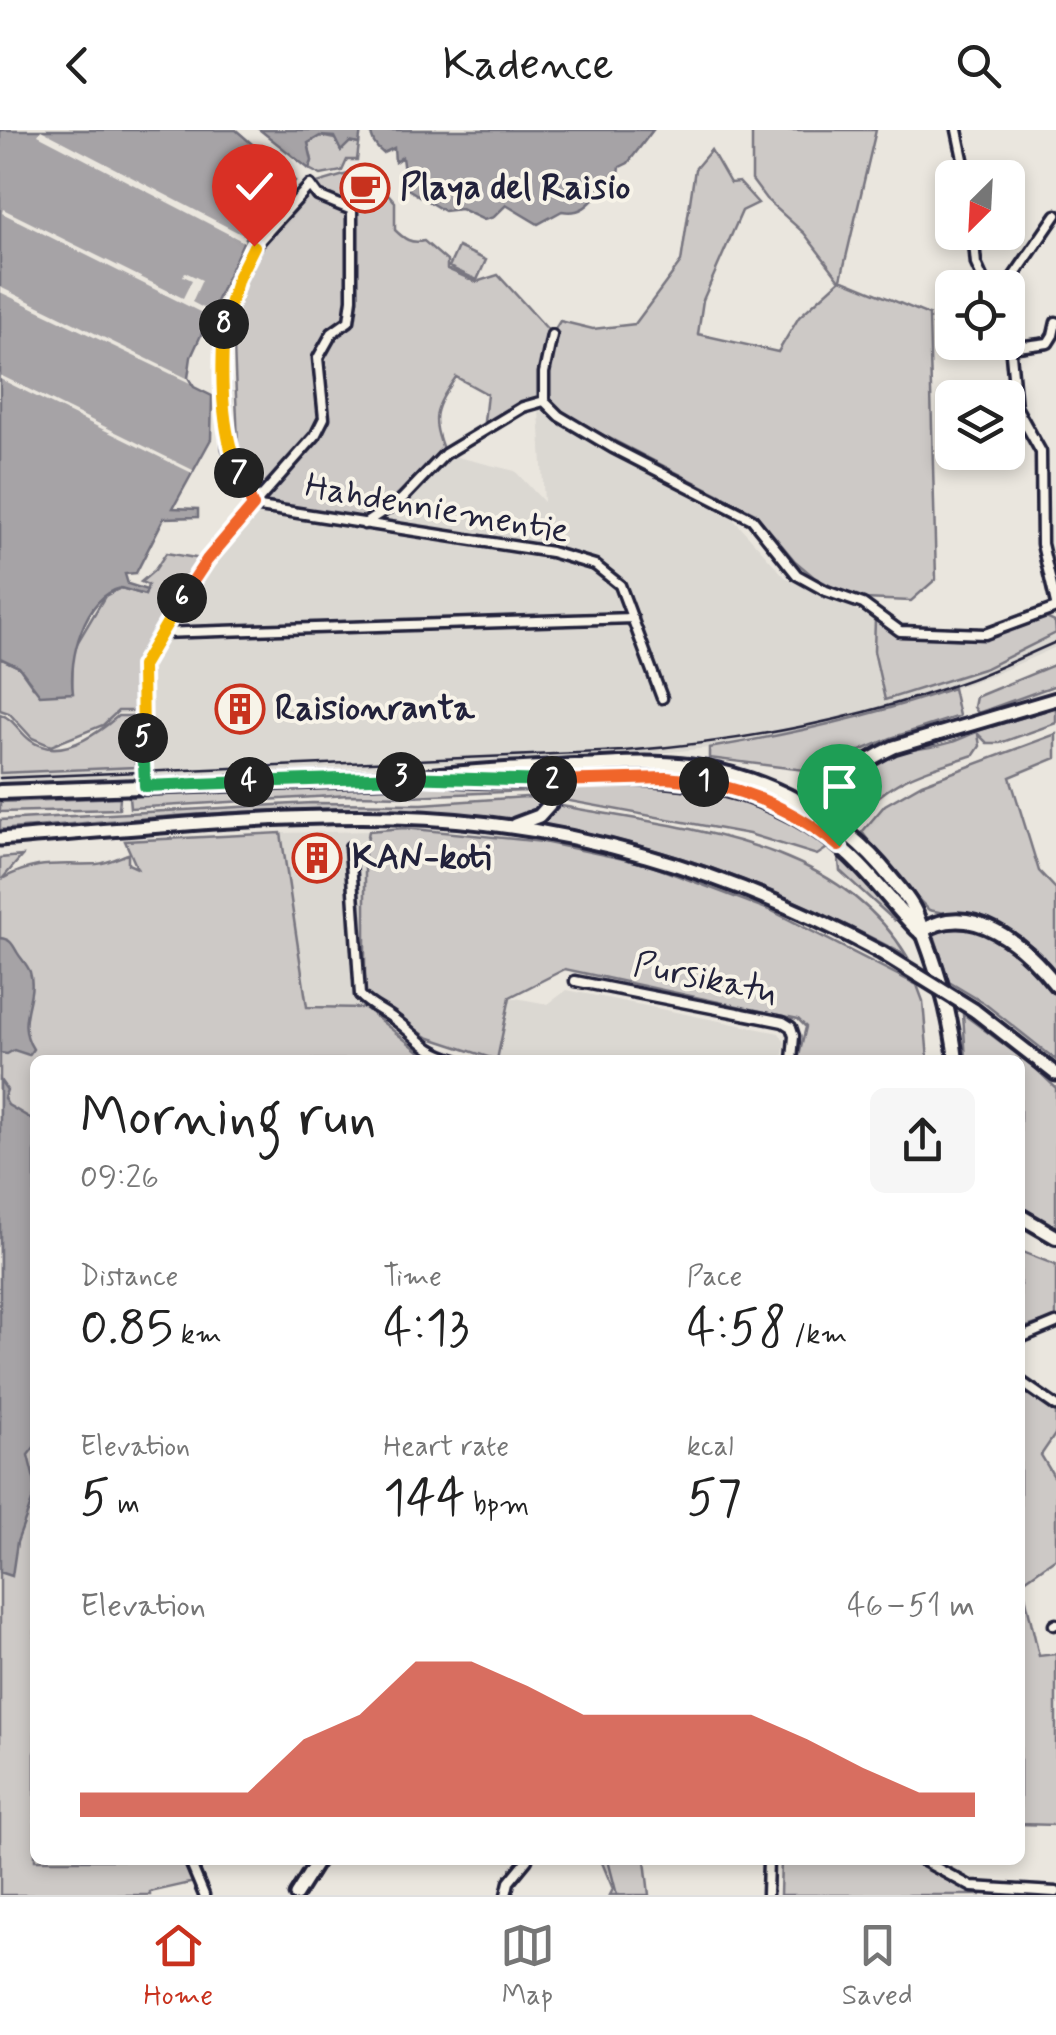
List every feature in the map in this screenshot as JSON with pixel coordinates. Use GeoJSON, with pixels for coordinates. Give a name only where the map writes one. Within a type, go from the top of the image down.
{"type":"FeatureCollection","features":[{"type":"Feature","properties":{"kind":"main road"},"geometry":{"type":"LineString","coordinates":[[809,816],[846,773],[894,747],[1056,699]]}},
{"type":"Feature","properties":{"kind":"main road"},"geometry":{"type":"LineString","coordinates":[[0,792],[584,766],[668,764],[710,770],[762,785],[857,841],[885,871],[916,913],[948,1004],[955,1055]]}},
{"type":"Feature","properties":{"kind":"main road"},"geometry":{"type":"LineString","coordinates":[[506,827],[539,816],[584,766]]}},
{"type":"Feature","properties":{"kind":"main road"},"geometry":{"type":"LineString","coordinates":[[422,776],[571,781],[666,778],[746,792],[809,816]]}},
{"type":"Feature","properties":{"kind":"main road"},"geometry":{"type":"LineString","coordinates":[[0,839],[332,817],[398,817],[506,827],[606,845],[710,875],[784,904],[882,952],[974,1010],[1056,1074]]}},
{"type":"Feature","properties":{"kind":"main road"},"geometry":{"type":"LineString","coordinates":[[920,932],[942,922],[993,928],[1023,947],[1056,984]]}},
{"type":"Feature","properties":{"kind":"main road"},"geometry":{"type":"LineString","coordinates":[[1025,1219],[1056,1237]]}},
{"type":"Feature","properties":{"kind":"main road"},"geometry":{"type":"LineString","coordinates":[[296,1895],[310,1865]]}},
{"type":"Feature","properties":{"kind":"street"},"geometry":{"type":"LineString","coordinates":[[956,130],[963,160]]}},
{"type":"Feature","properties":{"kind":"street"},"geometry":{"type":"LineString","coordinates":[[310,185],[318,196],[352,210],[349,321],[332,333],[318,358],[324,418],[315,436],[253,506],[228,448],[224,321],[254,246],[310,185]]}},
{"type":"Feature","properties":{"kind":"street"},"geometry":{"type":"LineString","coordinates":[[1018,270],[1056,215]]}},
{"type":"Feature","properties":{"kind":"street"},"geometry":{"type":"LineString","coordinates":[[1025,346],[1048,342],[1056,322]]}},
{"type":"Feature","properties":{"kind":"street"},"geometry":{"type":"LineString","coordinates":[[552,335],[544,373],[544,401],[559,416],[612,448],[752,519],[797,575],[826,592],[863,604],[900,631],[985,634],[1056,606],[1052,570],[1042,544],[1041,452],[1016,407],[1011,360]]}},
{"type":"Feature","properties":{"kind":"street"},"geometry":{"type":"LineString","coordinates":[[364,524],[402,499],[445,454],[523,407],[544,401]]}},
{"type":"Feature","properties":{"kind":"street","name":"Hahdenniementie"},"geometry":{"type":"LineString","coordinates":[[145,786],[141,677],[146,654],[207,560],[253,506],[551,552],[595,565],[620,585],[662,698]]}},
{"type":"Feature","properties":{"kind":"street"},"geometry":{"type":"LineString","coordinates":[[160,634],[632,618]]}},
{"type":"Feature","properties":{"kind":"street"},"geometry":{"type":"LineString","coordinates":[[350,847],[360,995],[396,1020],[426,1048],[444,1055]]}},
{"type":"Feature","properties":{"kind":"street","name":"Pursikatu"},"geometry":{"type":"LineString","coordinates":[[575,981],[783,1022],[791,1027],[794,1036],[792,1055]]}},
{"type":"Feature","properties":{"kind":"street"},"geometry":{"type":"LineString","coordinates":[[1025,1336],[1056,1323]]}},
{"type":"Feature","properties":{"kind":"street"},"geometry":{"type":"LineString","coordinates":[[1025,1385],[1056,1406]]}},
{"type":"Feature","properties":{"kind":"street"},"geometry":{"type":"LineString","coordinates":[[191,1865],[204,1895]]}},
{"type":"Feature","properties":{"kind":"street"},"geometry":{"type":"LineString","coordinates":[[506,1895],[523,1865]]}},
{"type":"Feature","properties":{"kind":"street"},"geometry":{"type":"LineString","coordinates":[[768,1865],[768,1895]]}},
{"type":"Feature","properties":{"kind":"street"},"geometry":{"type":"LineString","coordinates":[[931,1865],[972,1887],[993,1893],[1056,1892]]}},
{"type":"Feature","properties":{"kind":"shaded area"},"geometry":{"type":"Polygon","coordinates":[[[0,130],[236,130],[295,181],[249,238],[245,238],[191,357],[188,378],[194,387],[212,396],[211,439],[173,508],[198,509],[198,517],[164,518],[136,573],[125,574],[128,584],[147,590],[145,595],[121,588],[97,603],[76,647],[73,693],[40,695],[19,667],[0,658],[0,130]]]}},
{"type":"Feature","properties":{"kind":"shaded area"},"geometry":{"type":"Polygon","coordinates":[[[260,130],[361,130],[359,144],[350,142],[341,151],[334,137],[320,136],[308,143],[312,161],[309,169],[260,130]]]}},
{"type":"Feature","properties":{"kind":"shaded area"},"geometry":{"type":"Polygon","coordinates":[[[371,130],[653,130],[587,206],[562,211],[538,224],[506,205],[494,217],[484,220],[461,209],[444,211],[406,188],[402,157],[395,162],[394,148],[380,151],[371,130]]]}},
{"type":"Feature","properties":{"kind":"shaded area"},"geometry":{"type":"Polygon","coordinates":[[[752,130],[876,130],[841,279],[929,315],[936,579],[911,601],[864,599],[814,577],[795,561],[755,513],[578,422],[559,416],[544,401],[483,431],[487,394],[456,377],[437,414],[437,431],[445,454],[402,499],[364,524],[253,506],[260,497],[238,445],[233,321],[224,321],[254,247],[310,185],[351,173],[371,174],[395,202],[398,233],[411,241],[424,241],[447,261],[447,269],[476,282],[498,275],[552,334],[560,321],[593,329],[635,324],[681,262],[695,169],[711,150],[730,183],[739,182],[758,203],[742,211],[703,300],[698,334],[778,352],[799,317],[840,280],[804,233],[766,199],[752,180],[752,130]]]}},
{"type":"Feature","properties":{"kind":"shaded area"},"geometry":{"type":"Polygon","coordinates":[[[320,136],[359,144],[357,160],[347,160],[342,171],[321,175],[309,169],[312,161],[308,143],[320,136]]]}},
{"type":"Feature","properties":{"kind":"shaded area"},"geometry":{"type":"Polygon","coordinates":[[[458,247],[486,260],[477,280],[449,267],[458,247]]]}},
{"type":"Feature","properties":{"kind":"shaded area"},"geometry":{"type":"Polygon","coordinates":[[[539,410],[727,512],[785,577],[875,619],[874,651],[949,680],[986,668],[1056,633],[1056,647],[991,676],[886,712],[709,748],[0,784],[0,773],[150,765],[143,745],[143,666],[173,610],[253,506],[445,454],[515,471],[544,502],[539,410]]]}},
{"type":"Feature","properties":{"kind":"shaded area"},"geometry":{"type":"Polygon","coordinates":[[[166,553],[207,560],[147,654],[142,711],[118,711],[103,725],[51,746],[32,738],[9,713],[0,710],[0,658],[19,667],[33,687],[72,693],[73,650],[105,596],[121,588],[145,595],[148,585],[141,582],[166,553]]]}},
{"type":"Feature","properties":{"kind":"shaded area"},"geometry":{"type":"Polygon","coordinates":[[[1044,617],[1055,622],[1056,633],[986,668],[885,700],[874,651],[875,619],[897,630],[958,639],[983,637],[1044,617]]]}},
{"type":"Feature","properties":{"kind":"shaded area"},"geometry":{"type":"Polygon","coordinates":[[[1056,664],[1056,685],[978,713],[974,707],[976,697],[1056,664]]]}},
{"type":"Feature","properties":{"kind":"shaded area"},"geometry":{"type":"Polygon","coordinates":[[[953,688],[959,716],[891,738],[812,771],[709,758],[709,748],[832,723],[953,688]]]}},
{"type":"Feature","properties":{"kind":"shaded area"},"geometry":{"type":"Polygon","coordinates":[[[1056,707],[1056,723],[1000,743],[987,743],[978,734],[980,746],[974,755],[904,780],[875,800],[848,830],[840,818],[838,805],[842,794],[850,782],[873,764],[904,751],[952,742],[1056,707]]]}},
{"type":"Feature","properties":{"kind":"shaded area"},"geometry":{"type":"Polygon","coordinates":[[[0,714],[30,740],[53,748],[88,738],[118,716],[137,716],[135,767],[0,773],[0,714]]]}},
{"type":"Feature","properties":{"kind":"shaded area"},"geometry":{"type":"Polygon","coordinates":[[[1056,734],[1056,758],[1010,777],[1039,871],[1056,889],[1056,972],[1033,947],[999,924],[929,910],[895,876],[862,832],[885,805],[922,784],[1056,734]]]}},
{"type":"Feature","properties":{"kind":"shaded area"},"geometry":{"type":"Polygon","coordinates":[[[350,785],[562,785],[550,796],[525,791],[349,795],[130,808],[129,797],[350,785]]]}},
{"type":"Feature","properties":{"kind":"shaded area"},"geometry":{"type":"Polygon","coordinates":[[[575,785],[673,789],[738,800],[798,825],[825,844],[826,849],[817,855],[749,834],[564,800],[575,785]]]}},
{"type":"Feature","properties":{"kind":"shaded area"},"geometry":{"type":"Polygon","coordinates":[[[120,797],[119,809],[0,812],[0,802],[120,797]]]}},
{"type":"Feature","properties":{"kind":"shaded area"},"geometry":{"type":"Polygon","coordinates":[[[526,797],[546,800],[534,811],[501,819],[408,810],[306,809],[0,830],[0,820],[312,803],[422,804],[526,797]]]}},
{"type":"Feature","properties":{"kind":"shaded area"},"geometry":{"type":"Polygon","coordinates":[[[557,805],[703,832],[797,862],[839,886],[876,916],[907,956],[817,911],[730,875],[639,846],[541,824],[557,805]]]}},
{"type":"Feature","properties":{"kind":"shaded area"},"geometry":{"type":"Polygon","coordinates":[[[404,828],[543,842],[647,864],[772,911],[917,985],[923,1001],[928,1055],[799,1055],[806,1027],[798,1019],[565,969],[510,997],[498,1055],[482,1055],[427,1037],[365,994],[365,852],[369,831],[404,828]]]}},
{"type":"Feature","properties":{"kind":"shaded area"},"geometry":{"type":"Polygon","coordinates":[[[369,831],[365,852],[365,1008],[307,1008],[281,833],[369,831]]]}},
{"type":"Feature","properties":{"kind":"shaded area"},"geometry":{"type":"Polygon","coordinates":[[[281,833],[307,1007],[365,1008],[424,1055],[30,1055],[30,1865],[186,1865],[194,1882],[150,1895],[0,1895],[0,858],[22,856],[2,879],[38,866],[97,864],[128,854],[128,864],[137,868],[125,841],[281,833]]]}},
{"type":"Feature","properties":{"kind":"shaded area"},"geometry":{"type":"Polygon","coordinates":[[[838,853],[881,896],[895,921],[840,871],[838,853]]]}},
{"type":"Feature","properties":{"kind":"shaded area"},"geometry":{"type":"Polygon","coordinates":[[[937,929],[977,929],[1002,938],[1048,982],[1056,993],[1056,1060],[984,1003],[949,982],[934,935],[937,929]]]}},
{"type":"Feature","properties":{"kind":"shaded area"},"geometry":{"type":"Polygon","coordinates":[[[0,938],[12,944],[30,972],[26,1028],[33,1049],[29,1055],[14,1050],[0,1053],[0,938]]]}},
{"type":"Feature","properties":{"kind":"shaded area"},"geometry":{"type":"Polygon","coordinates":[[[567,990],[779,1033],[785,1042],[783,1055],[499,1055],[510,997],[548,1004],[567,990]]]}},
{"type":"Feature","properties":{"kind":"shaded area"},"geometry":{"type":"Polygon","coordinates":[[[963,1014],[1018,1055],[966,1055],[963,1014]]]}},
{"type":"Feature","properties":{"kind":"shaded area"},"geometry":{"type":"Polygon","coordinates":[[[1025,1060],[1056,1088],[1056,1228],[1025,1211],[1025,1060]]]}},
{"type":"Feature","properties":{"kind":"shaded area"},"geometry":{"type":"Polygon","coordinates":[[[0,1080],[7,1090],[4,1098],[8,1105],[30,1118],[30,1507],[17,1542],[12,1576],[0,1572],[0,1080]]]}},
{"type":"Feature","properties":{"kind":"shaded area"},"geometry":{"type":"Polygon","coordinates":[[[1025,1253],[1056,1265],[1056,1318],[1025,1327],[1025,1253]]]}},
{"type":"Feature","properties":{"kind":"shaded area"},"geometry":{"type":"Polygon","coordinates":[[[1025,1391],[1056,1413],[1056,1433],[1041,1455],[1056,1480],[1056,1558],[1025,1580],[1025,1391]]]}},
{"type":"Feature","properties":{"kind":"shaded area"},"geometry":{"type":"Polygon","coordinates":[[[1025,1595],[1039,1656],[1056,1654],[1056,1825],[1025,1824],[1025,1595]]]}},
{"type":"Feature","properties":{"kind":"shaded area"},"geometry":{"type":"Polygon","coordinates":[[[603,1865],[646,1865],[649,1895],[610,1895],[613,1889],[603,1865]]]}},
{"type":"Feature","properties":{"kind":"shaded area"},"geometry":{"type":"Polygon","coordinates":[[[781,1865],[921,1865],[982,1895],[780,1895],[781,1865]]]}},
{"type":"Feature","properties":{"kind":"pier"},"geometry":{"type":"Polygon","coordinates":[[[41,130],[245,236],[244,242],[38,135],[41,130]]]}},
{"type":"Feature","properties":{"kind":"pier"},"geometry":{"type":"Polygon","coordinates":[[[3,209],[183,298],[192,280],[183,276],[185,272],[202,280],[192,302],[209,311],[208,316],[2,213],[3,209]]]}},
{"type":"Feature","properties":{"kind":"pier"},"geometry":{"type":"Polygon","coordinates":[[[0,287],[187,378],[190,383],[0,292],[0,287]]]}},
{"type":"Feature","properties":{"kind":"pier"},"geometry":{"type":"Polygon","coordinates":[[[0,375],[193,470],[192,473],[0,379],[0,375]]]}},
{"type":"Feature","properties":{"kind":"waterway"},"geometry":{"type":"LineString","coordinates":[[609,1865],[617,1895]]}},
{"type":"Feature","properties":{"kind":"railway"},"geometry":{"type":"LineString","coordinates":[[0,778],[624,751],[712,742],[800,727],[886,706],[971,679],[1056,642]]}},
{"type":"Feature","properties":{"kind":"place","name":"Playa del Raisio"},"geometry":{"type":"Point","coordinates":[365,188]}},
{"type":"Feature","properties":{"kind":"place","name":"Raisionranta"},"geometry":{"type":"Point","coordinates":[240,709]}},
{"type":"Feature","properties":{"kind":"place","name":"KAN-koti"},"geometry":{"type":"Point","coordinates":[317,858]}},
{"type":"Feature","properties":{"kind":"route"},"geometry":{"type":"LineString","coordinates":[[254,246],[224,321],[222,352],[228,448],[253,506],[207,560],[146,654],[141,677],[145,786],[422,776],[571,781],[666,778],[746,792],[792,814],[839,846]]}}]}
